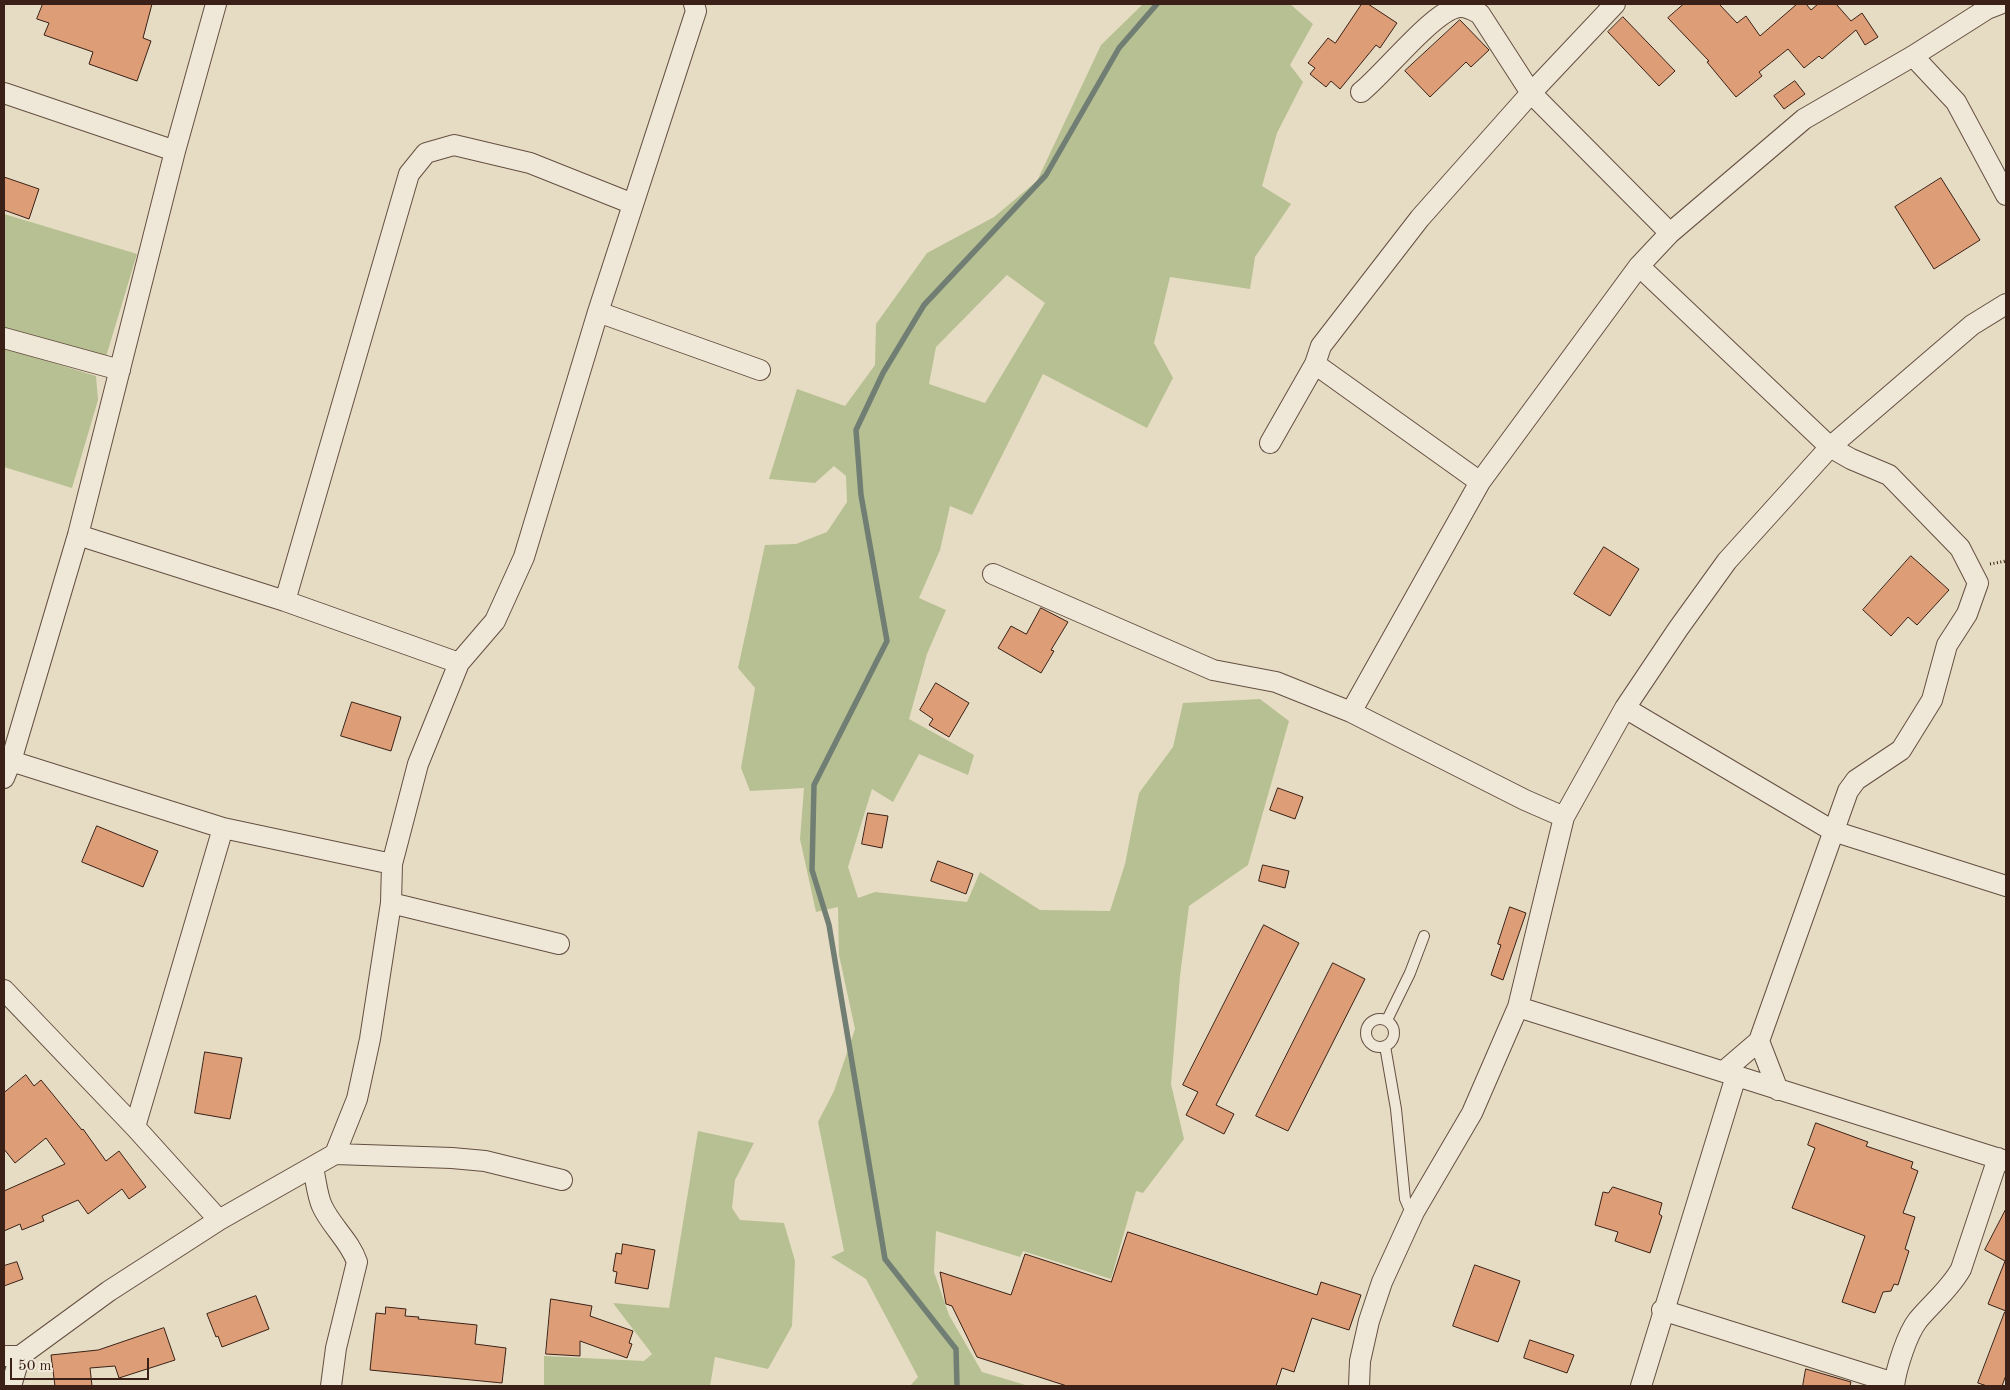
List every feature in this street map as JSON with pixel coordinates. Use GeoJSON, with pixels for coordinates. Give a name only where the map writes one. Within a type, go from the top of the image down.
{"type":"FeatureCollection","features":[{"type":"Feature","properties":{"kind":"street"},"geometry":{"type":"LineString","coordinates":[[216,4],[175,151],[78,535],[8,769],[223,828],[392,864]]}},
{"type":"Feature","properties":{"kind":"street"},"geometry":{"type":"LineString","coordinates":[[335,1154],[357,1099],[370,1039],[390,904],[392,864],[418,764],[459,664],[495,621],[524,558],[598,312],[696,11],[694,4]]}},
{"type":"Feature","properties":{"kind":"street"},"geometry":{"type":"LineString","coordinates":[[1270,443],[1315,364],[1321,346],[1420,218],[1531,93],[1615,4]]}},
{"type":"Feature","properties":{"kind":"street"},"geometry":{"type":"LineString","coordinates":[[1351,712],[1480,482],[1639,266],[1670,232],[1804,120],[1914,56],[1987,9],[2000,4]]}},
{"type":"Feature","properties":{"kind":"street"},"geometry":{"type":"LineString","coordinates":[[1361,92],[1375,81],[1418,35],[1444,13],[1457,7],[1469,7],[1480,14],[1531,93],[1670,232]]}},
{"type":"Feature","properties":{"kind":"street"},"geometry":{"type":"LineString","coordinates":[[1914,56],[1956,102],[2006,195]]}},
{"type":"Feature","properties":{"kind":"street"},"geometry":{"type":"LineString","coordinates":[[4,93],[175,151]]}},
{"type":"Feature","properties":{"kind":"street"},"geometry":{"type":"LineString","coordinates":[[285,601],[409,174],[426,153],[454,145],[530,163],[633,204]]}},
{"type":"Feature","properties":{"kind":"street"},"geometry":{"type":"LineString","coordinates":[[1639,266],[1830,447],[1850,459],[1889,475],[1960,548],[1978,583],[1967,614],[1947,646],[1932,700],[1901,750],[1856,780],[1848,792],[1760,1041],[1730,1073],[1641,1386]]}},
{"type":"Feature","properties":{"kind":"street"},"geometry":{"type":"LineString","coordinates":[[1359,1386],[1360,1361],[1369,1321],[1382,1282],[1414,1212],[1472,1113],[1518,1007],[1564,817],[1625,708],[1678,629],[1727,562],[1830,447],[1972,325],[2006,304]]}},
{"type":"Feature","properties":{"kind":"street"},"geometry":{"type":"LineString","coordinates":[[598,312],[760,370]]}},
{"type":"Feature","properties":{"kind":"street"},"geometry":{"type":"LineString","coordinates":[[4,338],[120,370]]}},
{"type":"Feature","properties":{"kind":"street"},"geometry":{"type":"LineString","coordinates":[[1315,364],[1480,482]]}},
{"type":"Feature","properties":{"kind":"street"},"geometry":{"type":"LineString","coordinates":[[78,535],[285,601],[459,664]]}},
{"type":"Feature","properties":{"kind":"street"},"geometry":{"type":"LineString","coordinates":[[992,574],[1213,670],[1276,682],[1351,712],[1525,800],[1564,817]]}},
{"type":"Feature","properties":{"kind":"street"},"geometry":{"type":"LineString","coordinates":[[1625,708],[1833,831],[2006,886]]}},
{"type":"Feature","properties":{"kind":"street"},"geometry":{"type":"LineString","coordinates":[[135,1128],[223,828]]}},
{"type":"Feature","properties":{"kind":"street"},"geometry":{"type":"LineString","coordinates":[[390,904],[559,944]]}},
{"type":"Feature","properties":{"kind":"street"},"geometry":{"type":"LineString","coordinates":[[4,990],[219,1220]]}},
{"type":"Feature","properties":{"kind":"street"},"geometry":{"type":"LineString","coordinates":[[1518,1007],[2002,1160],[1961,1269],[1955,1280],[1916,1322],[1905,1346],[1894,1385],[1662,1310]]}},
{"type":"Feature","properties":{"kind":"street"},"geometry":{"type":"LineString","coordinates":[[1760,1041],[1778,1090]]}},
{"type":"Feature","properties":{"kind":"street"},"geometry":{"type":"LineString","coordinates":[[11,1386],[12,1356],[219,1220],[335,1154],[428,1156],[469,1160],[562,1180]]}},
{"type":"Feature","properties":{"kind":"street"},"geometry":{"type":"LineString","coordinates":[[313,1168],[321,1205],[337,1231],[354,1251],[357,1262],[336,1348],[330,1386]]}},
{"type":"Feature","properties":{"kind":"lane"},"geometry":{"type":"LineString","coordinates":[[1387,1020],[1410,973],[1424,936]]}},
{"type":"Feature","properties":{"kind":"lane"},"geometry":{"type":"LineString","coordinates":[[1374,1020],[1387,1020],[1392,1025],[1394,1031],[1391,1043],[1385,1046],[1379,1048],[1373,1046],[1365,1035],[1369,1023],[1374,1020]]}},
{"type":"Feature","properties":{"kind":"lane"},"geometry":{"type":"LineString","coordinates":[[1385,1046],[1396,1110],[1405,1199],[1408,1206],[1414,1212]]}},
{"type":"Feature","properties":{"kind":"green space"},"geometry":{"type":"Polygon","coordinates":[[[1143,4],[1290,4],[1313,24],[1290,65],[1303,82],[1277,133],[1262,186],[1291,204],[1255,257],[1250,289],[1170,277],[1154,343],[1173,378],[1147,428],[1043,374],[972,515],[950,506],[940,550],[919,598],[946,610],[927,654],[909,719],[974,755],[968,775],[919,754],[893,802],[872,789],[848,867],[858,898],[875,892],[967,902],[980,872],[1040,910],[1110,911],[1125,864],[1139,793],[1173,747],[1183,703],[1260,699],[1289,721],[1248,865],[1189,906],[1180,976],[1171,1084],[1184,1139],[1143,1193],[1136,1191],[1111,1279],[1023,1251],[1020,1257],[936,1231],[934,1272],[949,1315],[982,1372],[1029,1386],[910,1386],[918,1377],[866,1279],[831,1257],[844,1251],[818,1122],[834,1091],[855,1029],[839,955],[838,907],[816,912],[800,839],[804,788],[750,791],[741,768],[755,688],[738,668],[765,545],[796,544],[827,532],[847,502],[846,476],[834,466],[815,483],[769,479],[797,389],[845,406],[875,365],[876,324],[927,253],[994,217],[1037,181],[1101,45],[1143,4]],[[1007,275],[936,347],[929,384],[985,403],[1045,303],[1007,275]]]}},
{"type":"Feature","properties":{"kind":"green space"},"geometry":{"type":"Polygon","coordinates":[[[4,214],[137,254],[105,360],[4,330],[4,214]]]}},
{"type":"Feature","properties":{"kind":"green space"},"geometry":{"type":"Polygon","coordinates":[[[4,348],[96,376],[98,400],[72,488],[4,467],[4,348]]]}},
{"type":"Feature","properties":{"kind":"green space"},"geometry":{"type":"Polygon","coordinates":[[[698,1131],[754,1143],[735,1180],[732,1208],[740,1220],[784,1223],[795,1261],[792,1326],[768,1369],[715,1357],[710,1386],[544,1386],[544,1356],[644,1361],[652,1354],[613,1303],[669,1308],[698,1131]]]}},
{"type":"Feature","properties":{"kind":"building"},"geometry":{"type":"Polygon","coordinates":[[[43,4],[152,4],[143,38],[151,41],[137,81],[89,64],[93,52],[44,35],[49,23],[37,19],[43,4]]]}},
{"type":"Feature","properties":{"kind":"building"},"geometry":{"type":"Polygon","coordinates":[[[1362,4],[1368,4],[1397,23],[1380,48],[1376,45],[1340,89],[1331,81],[1326,87],[1310,74],[1315,68],[1308,63],[1328,38],[1335,43],[1362,4]]]}},
{"type":"Feature","properties":{"kind":"building"},"geometry":{"type":"Polygon","coordinates":[[[1684,4],[1719,4],[1737,23],[1746,16],[1760,36],[1797,4],[1806,4],[1811,10],[1818,4],[1836,4],[1851,21],[1862,13],[1878,37],[1865,45],[1856,30],[1822,59],[1819,56],[1804,68],[1788,49],[1759,72],[1762,76],[1736,97],[1707,62],[1709,61],[1668,18],[1684,4]]]}},
{"type":"Feature","properties":{"kind":"building"},"geometry":{"type":"Polygon","coordinates":[[[1623,17],[1675,71],[1659,86],[1608,32],[1623,17]]]}},
{"type":"Feature","properties":{"kind":"building"},"geometry":{"type":"Polygon","coordinates":[[[1460,20],[1489,50],[1471,67],[1466,62],[1430,97],[1405,71],[1460,20]]]}},
{"type":"Feature","properties":{"kind":"building"},"geometry":{"type":"Polygon","coordinates":[[[1795,81],[1805,94],[1784,109],[1774,96],[1795,81]]]}},
{"type":"Feature","properties":{"kind":"building"},"geometry":{"type":"Polygon","coordinates":[[[4,177],[39,189],[29,219],[4,210],[4,177]]]}},
{"type":"Feature","properties":{"kind":"building"},"geometry":{"type":"Polygon","coordinates":[[[1941,178],[1980,240],[1934,269],[1895,207],[1941,178]]]}},
{"type":"Feature","properties":{"kind":"building"},"geometry":{"type":"Polygon","coordinates":[[[1604,547],[1639,569],[1610,616],[1574,594],[1604,547]]]}},
{"type":"Feature","properties":{"kind":"building"},"geometry":{"type":"Polygon","coordinates":[[[1911,556],[1949,590],[1917,625],[1908,617],[1891,636],[1863,610],[1911,556]]]}},
{"type":"Feature","properties":{"kind":"building"},"geometry":{"type":"Polygon","coordinates":[[[1041,608],[1068,622],[1051,650],[1054,651],[1041,673],[998,648],[1011,626],[1026,634],[1041,608]]]}},
{"type":"Feature","properties":{"kind":"building"},"geometry":{"type":"Polygon","coordinates":[[[936,683],[969,703],[949,737],[929,725],[933,719],[920,710],[936,683]]]}},
{"type":"Feature","properties":{"kind":"building"},"geometry":{"type":"Polygon","coordinates":[[[352,702],[401,717],[391,751],[341,736],[352,702]]]}},
{"type":"Feature","properties":{"kind":"building"},"geometry":{"type":"Polygon","coordinates":[[[1278,788],[1303,797],[1295,819],[1270,810],[1278,788]]]}},
{"type":"Feature","properties":{"kind":"building"},"geometry":{"type":"Polygon","coordinates":[[[868,813],[888,816],[882,848],[862,844],[868,813]]]}},
{"type":"Feature","properties":{"kind":"building"},"geometry":{"type":"Polygon","coordinates":[[[97,826],[158,851],[143,887],[82,862],[97,826]]]}},
{"type":"Feature","properties":{"kind":"building"},"geometry":{"type":"Polygon","coordinates":[[[938,861],[973,874],[966,894],[931,881],[938,861]]]}},
{"type":"Feature","properties":{"kind":"building"},"geometry":{"type":"Polygon","coordinates":[[[1263,865],[1289,871],[1285,888],[1259,881],[1263,865]]]}},
{"type":"Feature","properties":{"kind":"building"},"geometry":{"type":"Polygon","coordinates":[[[1510,907],[1526,913],[1503,980],[1491,975],[1501,945],[1498,944],[1510,907]]]}},
{"type":"Feature","properties":{"kind":"building"},"geometry":{"type":"Polygon","coordinates":[[[1264,925],[1299,943],[1216,1105],[1234,1114],[1224,1134],[1186,1115],[1198,1092],[1183,1085],[1264,925]]]}},
{"type":"Feature","properties":{"kind":"building"},"geometry":{"type":"Polygon","coordinates":[[[1333,963],[1365,979],[1288,1131],[1256,1116],[1333,963]]]}},
{"type":"Feature","properties":{"kind":"building"},"geometry":{"type":"Polygon","coordinates":[[[205,1052],[242,1058],[230,1119],[195,1113],[205,1052]]]}},
{"type":"Feature","properties":{"kind":"building"},"geometry":{"type":"Polygon","coordinates":[[[26,1075],[34,1086],[41,1080],[83,1129],[106,1161],[119,1151],[146,1187],[129,1199],[122,1189],[88,1214],[78,1200],[42,1216],[44,1221],[22,1230],[20,1224],[4,1231],[4,1191],[65,1164],[46,1138],[15,1163],[4,1149],[4,1093],[26,1075]]]}},
{"type":"Feature","properties":{"kind":"building"},"geometry":{"type":"Polygon","coordinates":[[[1816,1123],[1868,1142],[1866,1146],[1913,1162],[1911,1168],[1918,1171],[1903,1213],[1915,1217],[1905,1249],[1909,1251],[1898,1285],[1894,1284],[1891,1291],[1883,1292],[1875,1313],[1842,1302],[1865,1236],[1792,1208],[1815,1148],[1808,1145],[1816,1123]]]}},
{"type":"Feature","properties":{"kind":"building"},"geometry":{"type":"Polygon","coordinates":[[[1613,1187],[1662,1203],[1659,1214],[1662,1216],[1650,1253],[1615,1241],[1618,1232],[1595,1225],[1603,1192],[1608,1193],[1613,1187]]]}},
{"type":"Feature","properties":{"kind":"building"},"geometry":{"type":"Polygon","coordinates":[[[2006,1209],[2006,1311],[1988,1304],[2005,1261],[1985,1250],[2006,1209]]]}},
{"type":"Feature","properties":{"kind":"building"},"geometry":{"type":"Polygon","coordinates":[[[1128,1232],[1317,1295],[1321,1282],[1361,1295],[1349,1330],[1312,1318],[1294,1372],[1282,1368],[1276,1386],[1067,1386],[977,1357],[952,1306],[946,1304],[940,1272],[1011,1295],[1025,1254],[1111,1282],[1128,1232]]]}},
{"type":"Feature","properties":{"kind":"building"},"geometry":{"type":"Polygon","coordinates":[[[623,1244],[655,1250],[648,1289],[615,1283],[617,1272],[613,1271],[616,1253],[621,1254],[623,1244]]]}},
{"type":"Feature","properties":{"kind":"building"},"geometry":{"type":"Polygon","coordinates":[[[17,1262],[23,1279],[4,1286],[4,1266],[17,1262]]]}},
{"type":"Feature","properties":{"kind":"building"},"geometry":{"type":"Polygon","coordinates":[[[1475,1265],[1520,1281],[1498,1342],[1453,1326],[1475,1265]]]}},
{"type":"Feature","properties":{"kind":"building"},"geometry":{"type":"Polygon","coordinates":[[[256,1296],[269,1329],[222,1347],[207,1314],[256,1296]]]}},
{"type":"Feature","properties":{"kind":"building"},"geometry":{"type":"Polygon","coordinates":[[[551,1299],[592,1306],[590,1316],[633,1331],[629,1343],[632,1344],[627,1358],[580,1341],[580,1356],[546,1354],[551,1299]]]}},
{"type":"Feature","properties":{"kind":"building"},"geometry":{"type":"Polygon","coordinates":[[[386,1307],[406,1309],[405,1316],[419,1317],[418,1319],[477,1325],[475,1344],[506,1348],[502,1383],[370,1370],[376,1313],[385,1314],[386,1307]]]}},
{"type":"Feature","properties":{"kind":"building"},"geometry":{"type":"Polygon","coordinates":[[[2005,1312],[2006,1375],[2002,1386],[1987,1386],[1978,1383],[2005,1312]]]}},
{"type":"Feature","properties":{"kind":"building"},"geometry":{"type":"Polygon","coordinates":[[[164,1328],[175,1360],[119,1378],[115,1366],[90,1368],[92,1386],[55,1386],[51,1355],[98,1350],[164,1328]]]}},
{"type":"Feature","properties":{"kind":"building"},"geometry":{"type":"Polygon","coordinates":[[[1530,1340],[1574,1355],[1567,1373],[1524,1358],[1530,1340]]]}},
{"type":"Feature","properties":{"kind":"building"},"geometry":{"type":"Polygon","coordinates":[[[1806,1369],[1851,1382],[1850,1386],[1803,1386],[1806,1369]]]}},
{"type":"Feature","properties":{"kind":"waterway"},"geometry":{"type":"LineString","coordinates":[[957,1386],[956,1349],[885,1259],[829,925],[812,870],[814,785],[887,641],[861,495],[856,430],[883,373],[924,305],[1046,175],[1119,48],[1157,4]]}}]}
